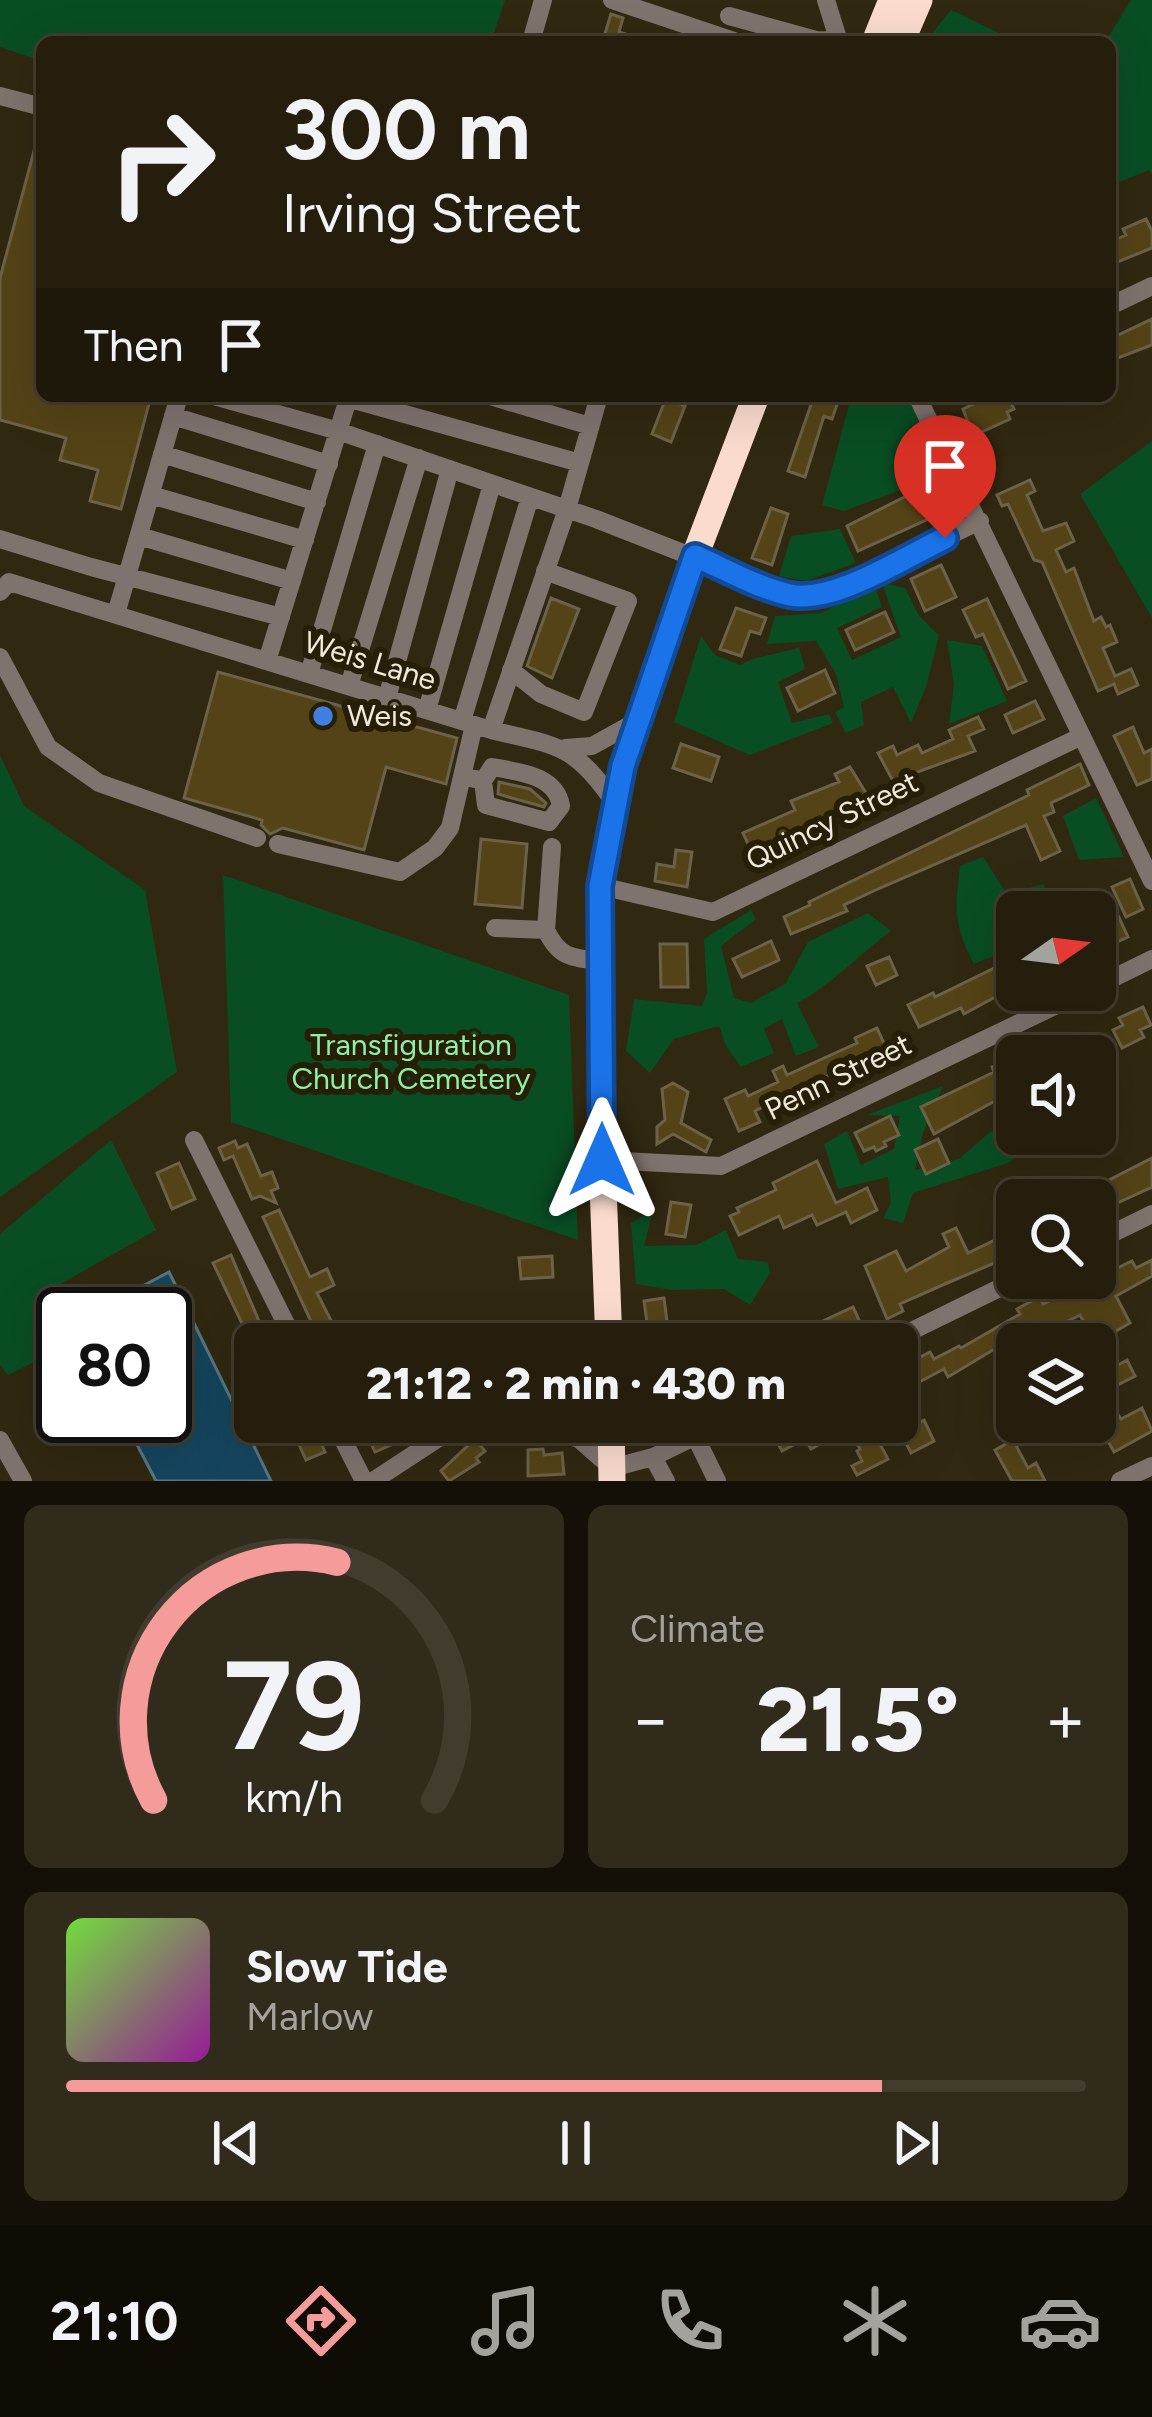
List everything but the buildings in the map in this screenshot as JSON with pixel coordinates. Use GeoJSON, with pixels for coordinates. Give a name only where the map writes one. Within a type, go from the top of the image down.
{"type":"FeatureCollection","features":[{"type":"Feature","properties":{"kind":"highway"},"geometry":{"type":"LineString","coordinates":[[877,36],[892,0]]}},
{"type":"Feature","properties":{"kind":"highway"},"geometry":{"type":"LineString","coordinates":[[904,36],[920,0]]}},
{"type":"Feature","properties":{"kind":"highway"},"geometry":{"type":"LineString","coordinates":[[608,1323],[600,886],[638,720],[754,402]]}},
{"type":"Feature","properties":{"kind":"highway"},"geometry":{"type":"LineString","coordinates":[[611,1443],[612,1475]]}},
{"type":"Feature","properties":{"kind":"street"},"geometry":{"type":"LineString","coordinates":[[533,36],[543,0]]}},
{"type":"Feature","properties":{"kind":"street"},"geometry":{"type":"LineString","coordinates":[[612,0],[717,36]]}},
{"type":"Feature","properties":{"kind":"street"},"geometry":{"type":"LineString","coordinates":[[826,0],[837,36]]}},
{"type":"Feature","properties":{"kind":"street"},"geometry":{"type":"LineString","coordinates":[[731,8],[805,36]]}},
{"type":"Feature","properties":{"kind":"street"},"geometry":{"type":"LineString","coordinates":[[0,96],[36,105]]}},
{"type":"Feature","properties":{"kind":"street"},"geometry":{"type":"LineString","coordinates":[[1116,303],[1152,286]]}},
{"type":"Feature","properties":{"kind":"street"},"geometry":{"type":"LineString","coordinates":[[116,614],[177,402]]}},
{"type":"Feature","properties":{"kind":"street"},"geometry":{"type":"LineString","coordinates":[[235,402],[530,496],[780,592],[812,597],[840,588],[980,521]]}},
{"type":"Feature","properties":{"kind":"street"},"geometry":{"type":"LineString","coordinates":[[268,661],[345,402]]}},
{"type":"Feature","properties":{"kind":"street"},"geometry":{"type":"LineString","coordinates":[[364,402],[580,463]]}},
{"type":"Feature","properties":{"kind":"street"},"geometry":{"type":"LineString","coordinates":[[510,402],[590,426]]}},
{"type":"Feature","properties":{"kind":"street"},"geometry":{"type":"LineString","coordinates":[[476,725],[511,670],[597,402]]}},
{"type":"Feature","properties":{"kind":"street"},"geometry":{"type":"LineString","coordinates":[[921,402],[1152,880]]}},
{"type":"Feature","properties":{"kind":"street"},"geometry":{"type":"LineString","coordinates":[[173,416],[328,464]]}},
{"type":"Feature","properties":{"kind":"street"},"geometry":{"type":"LineString","coordinates":[[309,674],[377,444]]}},
{"type":"Feature","properties":{"kind":"street"},"geometry":{"type":"LineString","coordinates":[[162,454],[317,502]]}},
{"type":"Feature","properties":{"kind":"street"},"geometry":{"type":"LineString","coordinates":[[349,686],[418,458]]}},
{"type":"Feature","properties":{"kind":"street"},"geometry":{"type":"LineString","coordinates":[[387,698],[450,469]]}},
{"type":"Feature","properties":{"kind":"street"},"geometry":{"type":"LineString","coordinates":[[427,710],[492,484]]}},
{"type":"Feature","properties":{"kind":"street"},"geometry":{"type":"LineString","coordinates":[[151,495],[305,540]]}},
{"type":"Feature","properties":{"kind":"street"},"geometry":{"type":"LineString","coordinates":[[278,844],[400,872],[435,848],[449,828],[530,496]]}},
{"type":"Feature","properties":{"kind":"street"},"geometry":{"type":"LineString","coordinates":[[139,536],[292,581]]}},
{"type":"Feature","properties":{"kind":"street"},"geometry":{"type":"LineString","coordinates":[[0,539],[281,617]]}},
{"type":"Feature","properties":{"kind":"street"},"geometry":{"type":"LineString","coordinates":[[511,670],[541,694],[584,712],[628,601],[545,571]]}},
{"type":"Feature","properties":{"kind":"street","name":"Weis Lane"},"geometry":{"type":"LineString","coordinates":[[4,587],[116,614],[565,748]]}},
{"type":"Feature","properties":{"kind":"street"},"geometry":{"type":"LineString","coordinates":[[0,657],[49,747],[99,783],[257,838]]}},
{"type":"Feature","properties":{"kind":"street"},"geometry":{"type":"LineString","coordinates":[[565,748],[592,746],[638,720]]}},
{"type":"Feature","properties":{"kind":"street","name":"Quincy Street"},"geometry":{"type":"LineString","coordinates":[[600,886],[713,912],[1082,736]]}},
{"type":"Feature","properties":{"kind":"street"},"geometry":{"type":"LineString","coordinates":[[565,748],[592,770],[616,805]]}},
{"type":"Feature","properties":{"kind":"street"},"geometry":{"type":"LineString","coordinates":[[463,776],[483,782]]}},
{"type":"Feature","properties":{"kind":"street"},"geometry":{"type":"LineString","coordinates":[[552,848],[546,930],[556,951],[569,958],[601,961]]}},
{"type":"Feature","properties":{"kind":"street"},"geometry":{"type":"LineString","coordinates":[[495,928],[546,930]]}},
{"type":"Feature","properties":{"kind":"street","name":"Penn Street"},"geometry":{"type":"LineString","coordinates":[[1116,976],[1152,959]]}},
{"type":"Feature","properties":{"kind":"street","name":"Penn Street"},"geometry":{"type":"LineString","coordinates":[[602,1160],[721,1166],[1044,1011]]}},
{"type":"Feature","properties":{"kind":"street"},"geometry":{"type":"LineString","coordinates":[[194,1140],[286,1323]]}},
{"type":"Feature","properties":{"kind":"street"},"geometry":{"type":"LineString","coordinates":[[1116,1232],[1152,1214]]}},
{"type":"Feature","properties":{"kind":"street"},"geometry":{"type":"LineString","coordinates":[[918,1328],[996,1290]]}},
{"type":"Feature","properties":{"kind":"street"},"geometry":{"type":"LineString","coordinates":[[0,1440],[23,1481]]}},
{"type":"Feature","properties":{"kind":"street"},"geometry":{"type":"LineString","coordinates":[[345,1443],[364,1481]]}},
{"type":"Feature","properties":{"kind":"street"},"geometry":{"type":"LineString","coordinates":[[373,1481],[431,1443]]}},
{"type":"Feature","properties":{"kind":"street"},"geometry":{"type":"LineString","coordinates":[[583,1443],[612,1475],[681,1443]]}},
{"type":"Feature","properties":{"kind":"street"},"geometry":{"type":"LineString","coordinates":[[698,1443],[717,1481]]}},
{"type":"Feature","properties":{"kind":"street"},"geometry":{"type":"LineString","coordinates":[[653,1457],[666,1481]]}},
{"type":"Feature","properties":{"kind":"street"},"geometry":{"type":"LineString","coordinates":[[1120,1481],[1152,1466]]}},
{"type":"Feature","properties":{"kind":"green space"},"geometry":{"type":"Polygon","coordinates":[[[0,0],[505,0],[493,36],[36,36],[36,59],[0,47],[0,0]]]}},
{"type":"Feature","properties":{"kind":"green space"},"geometry":{"type":"Polygon","coordinates":[[[1131,0],[1152,0],[1152,174],[1149,170],[1116,184],[1116,36],[1109,36],[1131,0]]]}},
{"type":"Feature","properties":{"kind":"green space"},"geometry":{"type":"Polygon","coordinates":[[[951,10],[1005,36],[930,36],[951,10]]]}},
{"type":"Feature","properties":{"kind":"green space"},"geometry":{"type":"Polygon","coordinates":[[[909,402],[947,473],[844,511],[822,505],[849,405],[909,402]]]}},
{"type":"Feature","properties":{"kind":"green space"},"geometry":{"type":"Polygon","coordinates":[[[1152,441],[1152,618],[1080,494],[1152,441]]]}},
{"type":"Feature","properties":{"kind":"green space"},"geometry":{"type":"Polygon","coordinates":[[[840,529],[856,563],[806,581],[779,576],[791,536],[840,529]]]}},
{"type":"Feature","properties":{"kind":"green space"},"geometry":{"type":"Polygon","coordinates":[[[882,583],[905,588],[919,616],[939,635],[911,723],[893,687],[861,702],[864,725],[846,733],[835,712],[844,707],[836,674],[816,641],[767,644],[775,616],[822,613],[874,584],[882,607],[837,628],[852,660],[901,637],[882,583]]]}},
{"type":"Feature","properties":{"kind":"green space"},"geometry":{"type":"Polygon","coordinates":[[[701,636],[715,655],[740,665],[799,647],[805,669],[778,682],[792,723],[829,714],[833,723],[750,755],[674,722],[701,636]]]}},
{"type":"Feature","properties":{"kind":"green space"},"geometry":{"type":"Polygon","coordinates":[[[947,640],[982,646],[1007,701],[949,724],[954,684],[947,640]]]}},
{"type":"Feature","properties":{"kind":"green space"},"geometry":{"type":"Polygon","coordinates":[[[0,755],[24,806],[145,890],[177,1072],[0,1197],[0,755]]]}},
{"type":"Feature","properties":{"kind":"green space"},"geometry":{"type":"Polygon","coordinates":[[[1096,798],[1124,857],[1079,860],[1063,816],[1096,798]]]}},
{"type":"Feature","properties":{"kind":"green space"},"geometry":{"type":"Polygon","coordinates":[[[983,857],[1005,891],[996,891],[996,955],[974,964],[957,916],[960,866],[983,857]]]}},
{"type":"Feature","properties":{"kind":"green space","name":"Transfiguration Church Cemetery"},"geometry":{"type":"Polygon","coordinates":[[[223,875],[569,995],[578,1240],[231,1122],[223,875]]]}},
{"type":"Feature","properties":{"kind":"green space"},"geometry":{"type":"Polygon","coordinates":[[[1043,884],[1047,891],[1018,891],[1043,884]]]}},
{"type":"Feature","properties":{"kind":"green space"},"geometry":{"type":"Polygon","coordinates":[[[751,910],[756,919],[721,946],[734,998],[751,1003],[786,983],[808,942],[868,913],[891,931],[797,1003],[819,1047],[796,1056],[782,1019],[764,1029],[774,1053],[741,1067],[719,1026],[674,1039],[650,1073],[626,1051],[634,999],[702,1006],[707,993],[704,939],[751,910]]]}},
{"type":"Feature","properties":{"kind":"green space"},"geometry":{"type":"Polygon","coordinates":[[[943,1086],[923,1133],[915,1170],[959,1159],[996,1131],[996,1155],[1019,1155],[1008,1163],[913,1193],[903,1223],[883,1218],[891,1203],[888,1177],[838,1189],[824,1144],[847,1131],[861,1165],[894,1149],[900,1116],[867,1115],[943,1086]]]}},
{"type":"Feature","properties":{"kind":"green space"},"geometry":{"type":"Polygon","coordinates":[[[111,1140],[156,1230],[57,1287],[36,1287],[36,1361],[8,1375],[0,1365],[0,1234],[111,1140]]]}},
{"type":"Feature","properties":{"kind":"green space"},"geometry":{"type":"Polygon","coordinates":[[[653,1210],[644,1246],[696,1245],[726,1230],[738,1259],[768,1262],[770,1273],[750,1305],[724,1289],[672,1290],[636,1284],[631,1223],[653,1210]]]}},
{"type":"Feature","properties":{"kind":"water"},"geometry":{"type":"Polygon","coordinates":[[[169,1272],[176,1287],[141,1287],[169,1272]]]}},
{"type":"Feature","properties":{"kind":"water"},"geometry":{"type":"Polygon","coordinates":[[[192,1319],[234,1405],[234,1443],[252,1443],[271,1481],[156,1481],[136,1443],[192,1443],[192,1319]]]}},
{"type":"Feature","properties":{"kind":"place","name":"Weis"},"geometry":{"type":"Point","coordinates":[323,716]}},
{"type":"Feature","properties":{"kind":"route"},"geometry":{"type":"LineString","coordinates":[[602,1160],[600,886],[623,766],[695,556],[780,592],[812,597],[945,538]]}}]}
